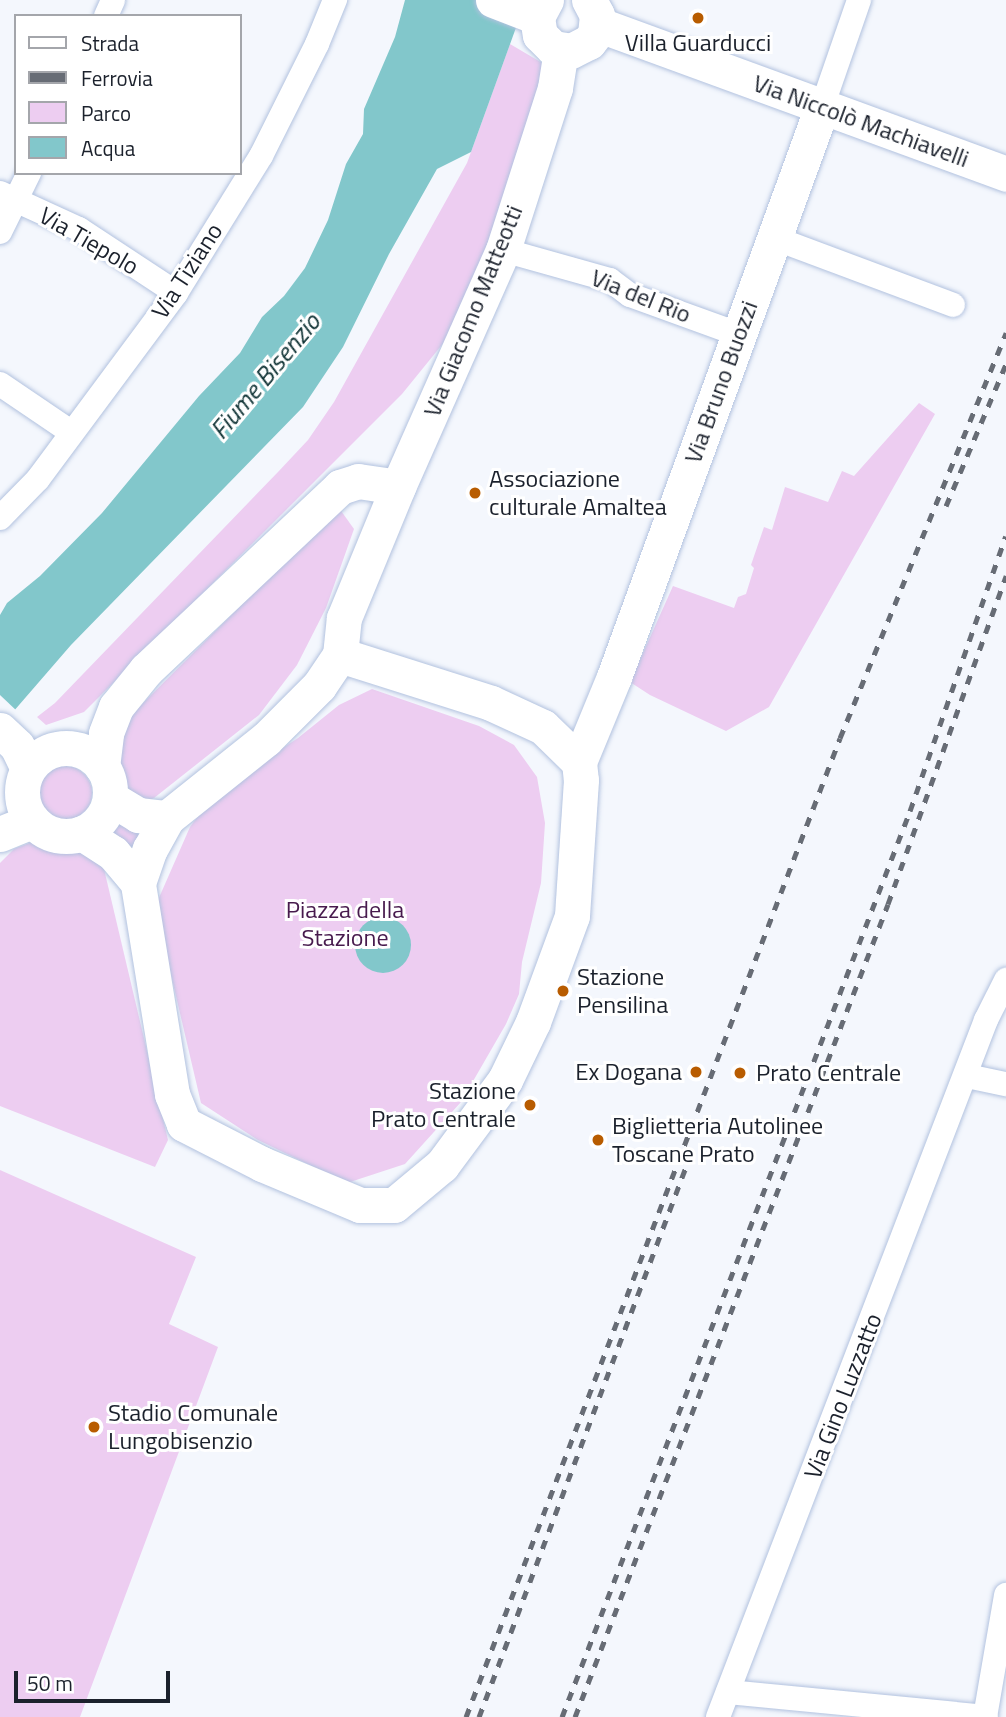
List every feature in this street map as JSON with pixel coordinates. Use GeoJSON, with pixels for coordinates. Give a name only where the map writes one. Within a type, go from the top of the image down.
{"type":"FeatureCollection","features":[{"type":"Feature","properties":{"kind":"street","name":"Via Tiziano"},"geometry":{"type":"LineString","coordinates":[[0,518],[38,479],[176,293],[261,156],[317,44],[335,0]]}},
{"type":"Feature","properties":{"kind":"street","name":"Via Bruno Buozzi"},"geometry":{"type":"LineString","coordinates":[[579,762],[614,677],[859,0]]}},
{"type":"Feature","properties":{"kind":"street"},"geometry":{"type":"LineString","coordinates":[[525,7],[540,35],[552,48],[561,51],[571,51],[589,42],[593,12]]}},
{"type":"Feature","properties":{"kind":"street","name":"Via Niccolò Machiavelli"},"geometry":{"type":"LineString","coordinates":[[593,12],[822,107],[1006,174]]}},
{"type":"Feature","properties":{"kind":"street","name":"Via Giacomo Matteotti"},"geometry":{"type":"LineString","coordinates":[[340,655],[344,618],[398,487],[503,250],[555,88],[561,51]]}},
{"type":"Feature","properties":{"kind":"street"},"geometry":{"type":"LineString","coordinates":[[0,232],[8,197],[27,175]]}},
{"type":"Feature","properties":{"kind":"street","name":"Via Tiepolo"},"geometry":{"type":"LineString","coordinates":[[8,197],[79,229],[176,293]]}},
{"type":"Feature","properties":{"kind":"street"},"geometry":{"type":"LineString","coordinates":[[774,238],[953,305]]}},
{"type":"Feature","properties":{"kind":"street","name":"Via del Rio"},"geometry":{"type":"LineString","coordinates":[[503,250],[610,280],[630,295],[738,334]]}},
{"type":"Feature","properties":{"kind":"street"},"geometry":{"type":"LineString","coordinates":[[0,384],[71,432]]}},
{"type":"Feature","properties":{"kind":"street"},"geometry":{"type":"LineString","coordinates":[[167,818],[138,815],[106,783],[83,751],[71,748],[18,766],[26,811],[32,821],[55,835],[82,833],[101,820],[106,783],[106,733],[116,707],[146,670],[341,487],[358,481],[398,487]]}},
{"type":"Feature","properties":{"kind":"street"},"geometry":{"type":"LineString","coordinates":[[340,655],[491,704],[543,727],[579,762],[581,780],[578,864],[572,916],[533,1022],[505,1080],[442,1165],[394,1205],[360,1205],[262,1164],[184,1124],[172,1094],[142,923],[138,883],[150,849],[167,818],[266,739],[319,686],[340,655]]}},
{"type":"Feature","properties":{"kind":"street"},"geometry":{"type":"LineString","coordinates":[[0,834],[32,821]]}},
{"type":"Feature","properties":{"kind":"street"},"geometry":{"type":"LineString","coordinates":[[82,833],[113,853],[138,883]]}},
{"type":"Feature","properties":{"kind":"street","name":"Via Gino Luzzatto"},"geometry":{"type":"LineString","coordinates":[[718,1717],[967,1076],[986,1020],[1006,979]]}},
{"type":"Feature","properties":{"kind":"street"},"geometry":{"type":"LineString","coordinates":[[967,1076],[1006,1084]]}},
{"type":"Feature","properties":{"kind":"street"},"geometry":{"type":"LineString","coordinates":[[728,1692],[986,1717],[1006,1594]]}},
{"type":"Feature","properties":{"kind":"green space"},"geometry":{"type":"Polygon","coordinates":[[[510,44],[549,67],[499,214],[454,330],[402,394],[84,712],[46,725],[37,717],[55,703],[278,472],[308,440],[334,402],[467,163],[510,44]]]}},
{"type":"Feature","properties":{"kind":"green space"},"geometry":{"type":"Polygon","coordinates":[[[919,403],[935,414],[769,707],[726,731],[650,695],[630,682],[673,586],[734,608],[738,597],[746,594],[754,568],[751,565],[764,527],[772,530],[785,487],[828,502],[842,471],[854,476],[919,403]]]}},
{"type":"Feature","properties":{"kind":"green space"},"geometry":{"type":"Polygon","coordinates":[[[339,508],[354,529],[326,608],[297,665],[259,715],[154,798],[140,803],[129,792],[115,746],[128,718],[339,508]]]}},
{"type":"Feature","properties":{"kind":"green space","name":"Piazza della Stazione"},"geometry":{"type":"Polygon","coordinates":[[[372,689],[479,726],[514,745],[537,777],[545,823],[541,883],[522,962],[519,994],[506,1024],[461,1102],[405,1164],[347,1183],[258,1140],[201,1103],[161,932],[158,900],[190,827],[215,793],[298,738],[339,705],[372,689]]]}},
{"type":"Feature","properties":{"kind":"green space"},"geometry":{"type":"Polygon","coordinates":[[[65,766],[84,774],[92,793],[84,812],[65,820],[46,812],[38,793],[46,774],[65,766]]]}},
{"type":"Feature","properties":{"kind":"green space"},"geometry":{"type":"Polygon","coordinates":[[[117,814],[158,827],[135,869],[100,833],[110,826],[117,814]]]}},
{"type":"Feature","properties":{"kind":"green space"},"geometry":{"type":"Polygon","coordinates":[[[32,842],[81,851],[104,869],[168,1140],[155,1167],[0,1106],[0,863],[14,849],[32,842]]]}},
{"type":"Feature","properties":{"kind":"green space","name":"Stadio Comunale Lungobisenzio"},"geometry":{"type":"Polygon","coordinates":[[[0,1170],[196,1257],[169,1324],[218,1347],[80,1717],[0,1717],[0,1170]]]}},
{"type":"Feature","properties":{"kind":"water","name":"Fiume Bisenzio"},"geometry":{"type":"Polygon","coordinates":[[[405,0],[526,0],[471,152],[437,169],[389,254],[343,347],[303,407],[71,645],[0,727],[0,615],[7,603],[40,576],[102,513],[199,396],[240,353],[262,317],[284,296],[305,268],[328,220],[346,164],[363,134],[364,109],[395,37],[405,0]]]}},
{"type":"Feature","properties":{"kind":"water"},"geometry":{"type":"Polygon","coordinates":[[[378,917],[388,917],[403,925],[409,934],[409,956],[403,965],[388,973],[378,973],[360,961],[355,950],[355,940],[367,922],[378,917]]]}},
{"type":"Feature","properties":{"kind":"pier"},"geometry":{"type":"Polygon","coordinates":[[[0,695],[18,712],[0,731],[0,695]]]}},
{"type":"Feature","properties":{"kind":"railway"},"geometry":{"type":"LineString","coordinates":[[466,1717],[840,738],[1006,333]]}},
{"type":"Feature","properties":{"kind":"railway"},"geometry":{"type":"LineString","coordinates":[[946,506],[1006,364]]}},
{"type":"Feature","properties":{"kind":"railway"},"geometry":{"type":"LineString","coordinates":[[562,1717],[910,811],[1006,536]]}},
{"type":"Feature","properties":{"kind":"railway"},"geometry":{"type":"LineString","coordinates":[[575,1717],[888,904],[1006,576]]}},
{"type":"Feature","properties":{"kind":"railway"},"geometry":{"type":"LineString","coordinates":[[479,1717],[686,1167]]}},
{"type":"Feature","properties":{"kind":"place","name":"Villa Guarducci"},"geometry":{"type":"Point","coordinates":[698,18]}},
{"type":"Feature","properties":{"kind":"place","name":"Associazione culturale Amaltea"},"geometry":{"type":"Point","coordinates":[475,493]}},
{"type":"Feature","properties":{"kind":"place","name":"Stazione Pensilina"},"geometry":{"type":"Point","coordinates":[563,991]}},
{"type":"Feature","properties":{"kind":"place","name":"Ex Dogana"},"geometry":{"type":"Point","coordinates":[696,1072]}},
{"type":"Feature","properties":{"kind":"place","name":"Prato Centrale"},"geometry":{"type":"Point","coordinates":[740,1073]}},
{"type":"Feature","properties":{"kind":"place","name":"Stazione Prato Centrale"},"geometry":{"type":"Point","coordinates":[530,1105]}},
{"type":"Feature","properties":{"kind":"place","name":"Biglietteria Autolinee Toscane Prato"},"geometry":{"type":"Point","coordinates":[598,1140]}},
{"type":"Feature","properties":{"kind":"place","name":"Stadio Comunale Lungobisenzio"},"geometry":{"type":"Point","coordinates":[94,1427]}}]}
